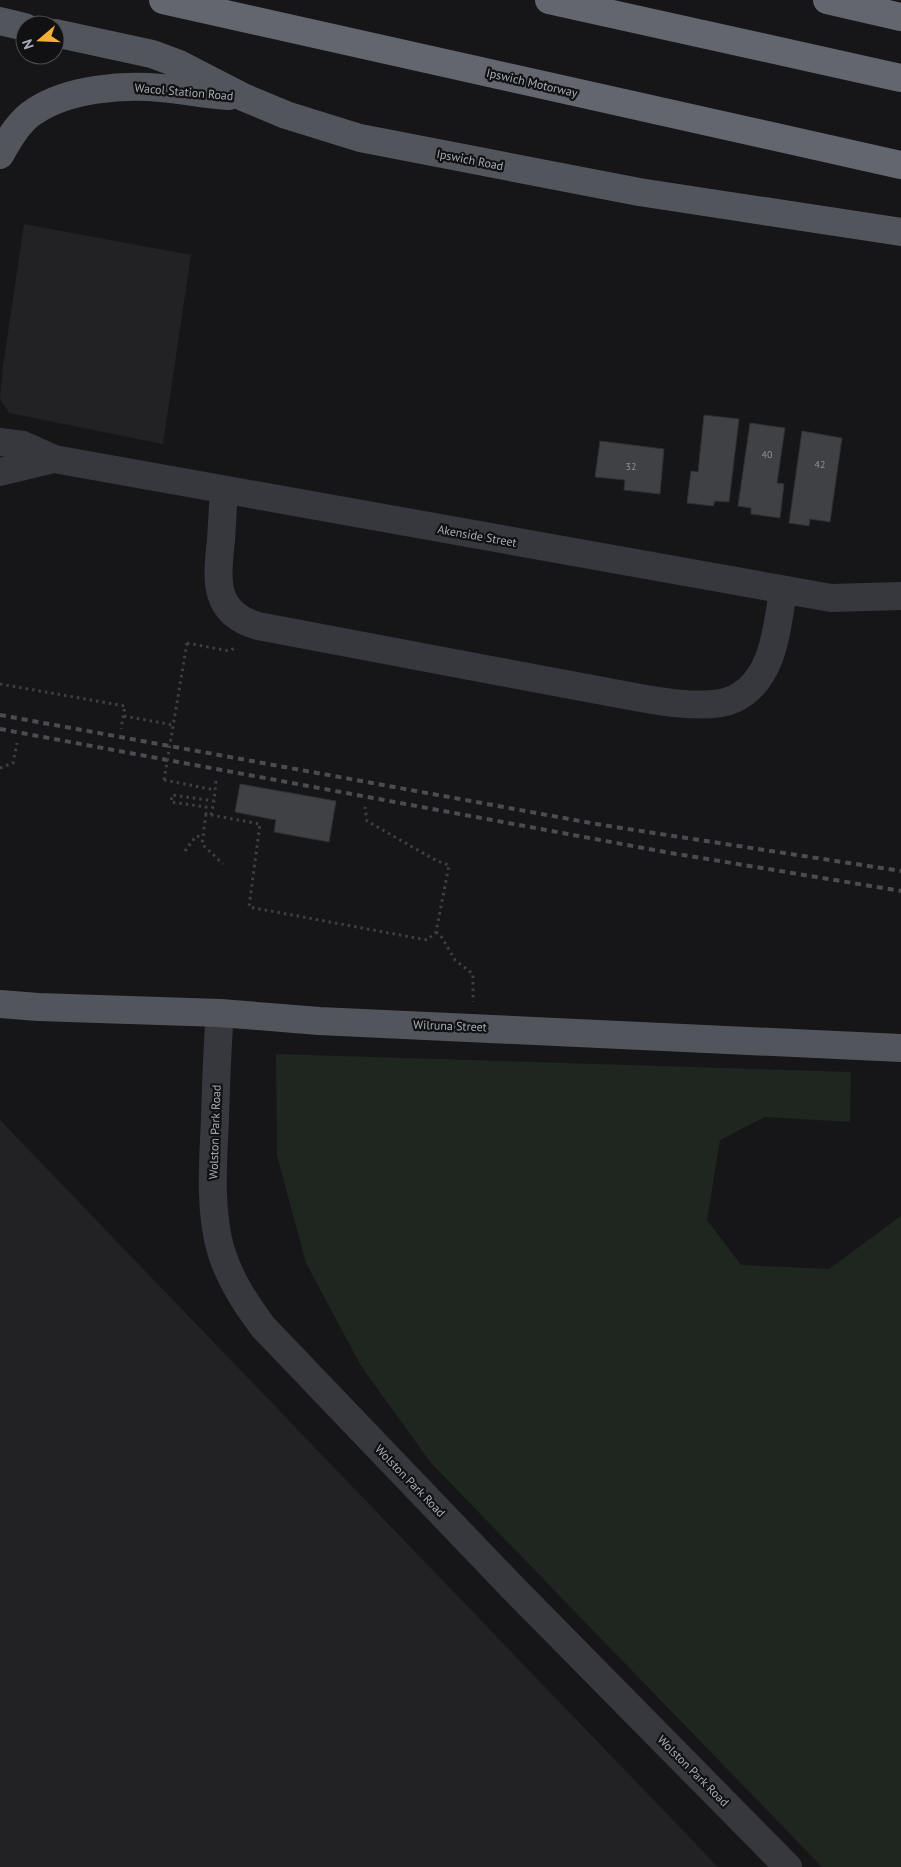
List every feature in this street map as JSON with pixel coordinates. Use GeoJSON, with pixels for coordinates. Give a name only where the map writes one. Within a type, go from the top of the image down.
{"type":"FeatureCollection","features":[{"type":"Feature","properties":{"kind":"highway","name":"Ipswich Motorway"},"geometry":{"type":"LineString","coordinates":[[163,0],[901,166]]}},
{"type":"Feature","properties":{"kind":"highway"},"geometry":{"type":"LineString","coordinates":[[548,0],[901,78]]}},
{"type":"Feature","properties":{"kind":"highway"},"geometry":{"type":"LineString","coordinates":[[827,0],[901,17]]}},
{"type":"Feature","properties":{"kind":"main road"},"geometry":{"type":"LineString","coordinates":[[0,22],[15,25]]}},
{"type":"Feature","properties":{"kind":"main road","name":"Ipswich Road"},"geometry":{"type":"LineString","coordinates":[[65,35],[152,54],[179,64],[243,97],[286,116],[360,138],[621,188],[901,232]]}},
{"type":"Feature","properties":{"kind":"main road","name":"Wacol Station Road"},"geometry":{"type":"LineString","coordinates":[[0,155],[19,126],[34,112],[52,101],[70,95],[99,90],[151,88],[243,97]]}},
{"type":"Feature","properties":{"kind":"main road","name":"Wilruna Street"},"geometry":{"type":"LineString","coordinates":[[0,1004],[220,1013],[319,1021],[901,1048]]}},
{"type":"Feature","properties":{"kind":"street","name":"Akenside Street"},"geometry":{"type":"LineString","coordinates":[[0,442],[23,445],[54,459],[784,590],[832,598],[901,596]]}},
{"type":"Feature","properties":{"kind":"street","name":"Akenside Street"},"geometry":{"type":"LineString","coordinates":[[0,472],[54,459]]}},
{"type":"Feature","properties":{"kind":"street"},"geometry":{"type":"LineString","coordinates":[[224,490],[218,589],[222,600],[238,618],[258,626],[549,681],[677,702],[718,704],[733,699],[746,691],[766,668],[774,641],[784,590]]}},
{"type":"Feature","properties":{"kind":"street","name":"Wolston Park Road"},"geometry":{"type":"LineString","coordinates":[[220,1013],[213,1186],[216,1224],[221,1251],[244,1302],[263,1327],[505,1580],[788,1867]]}},
{"type":"Feature","properties":{"kind":"path"},"geometry":{"type":"LineString","coordinates":[[215,790],[164,780],[187,643],[230,652]]}},
{"type":"Feature","properties":{"kind":"path"},"geometry":{"type":"LineString","coordinates":[[0,684],[125,706],[121,729]]}},
{"type":"Feature","properties":{"kind":"path"},"geometry":{"type":"LineString","coordinates":[[124,716],[173,725]]}},
{"type":"Feature","properties":{"kind":"path"},"geometry":{"type":"LineString","coordinates":[[0,768],[13,762],[17,743]]}},
{"type":"Feature","properties":{"kind":"path"},"geometry":{"type":"LineString","coordinates":[[211,815],[216,781]]}},
{"type":"Feature","properties":{"kind":"path"},"geometry":{"type":"LineString","coordinates":[[214,801],[172,795],[171,802],[206,807],[202,844],[223,864]]}},
{"type":"Feature","properties":{"kind":"path"},"geometry":{"type":"LineString","coordinates":[[206,814],[260,824],[249,907],[426,940],[436,932],[449,865],[437,861],[367,821],[365,807]]}},
{"type":"Feature","properties":{"kind":"path"},"geometry":{"type":"LineString","coordinates":[[184,851],[196,836],[203,837]]}},
{"type":"Feature","properties":{"kind":"path"},"geometry":{"type":"LineString","coordinates":[[436,932],[441,936],[455,960],[473,974],[472,1027]]}},
{"type":"Feature","properties":{"kind":"shaded area"},"geometry":{"type":"Polygon","coordinates":[[[24,224],[191,255],[163,444],[9,413],[0,399],[3,366],[24,224]]]}},
{"type":"Feature","properties":{"kind":"shaded area"},"geometry":{"type":"Polygon","coordinates":[[[276,1054],[851,1072],[850,1122],[765,1117],[720,1140],[707,1220],[741,1265],[829,1269],[901,1216],[901,1867],[822,1867],[431,1463],[361,1366],[306,1263],[277,1156],[276,1054]]]}},
{"type":"Feature","properties":{"kind":"shaded area"},"geometry":{"type":"Polygon","coordinates":[[[0,1120],[718,1867],[0,1867],[0,1120]]]}},
{"type":"Feature","properties":{"kind":"building"},"geometry":{"type":"Polygon","coordinates":[[[704,415],[739,419],[729,502],[715,501],[713,506],[687,503],[691,471],[698,472],[704,415]]]}},
{"type":"Feature","properties":{"kind":"building"},"geometry":{"type":"Polygon","coordinates":[[[750,423],[785,428],[777,483],[784,484],[780,518],[751,514],[751,508],[738,506],[750,423]]]}},
{"type":"Feature","properties":{"kind":"building"},"geometry":{"type":"Polygon","coordinates":[[[802,431],[842,438],[830,522],[810,519],[809,526],[789,523],[802,431]]]}},
{"type":"Feature","properties":{"kind":"building"},"geometry":{"type":"Polygon","coordinates":[[[600,441],[664,449],[660,494],[624,490],[625,480],[595,477],[600,441]]]}},
{"type":"Feature","properties":{"kind":"building"},"geometry":{"type":"Polygon","coordinates":[[[240,784],[336,801],[329,842],[274,832],[276,820],[235,812],[240,784]]]}},
{"type":"Feature","properties":{"kind":"railway"},"geometry":{"type":"LineString","coordinates":[[0,715],[602,825],[901,871]]}},
{"type":"Feature","properties":{"kind":"railway"},"geometry":{"type":"LineString","coordinates":[[0,729],[665,852],[901,891]]}}]}
